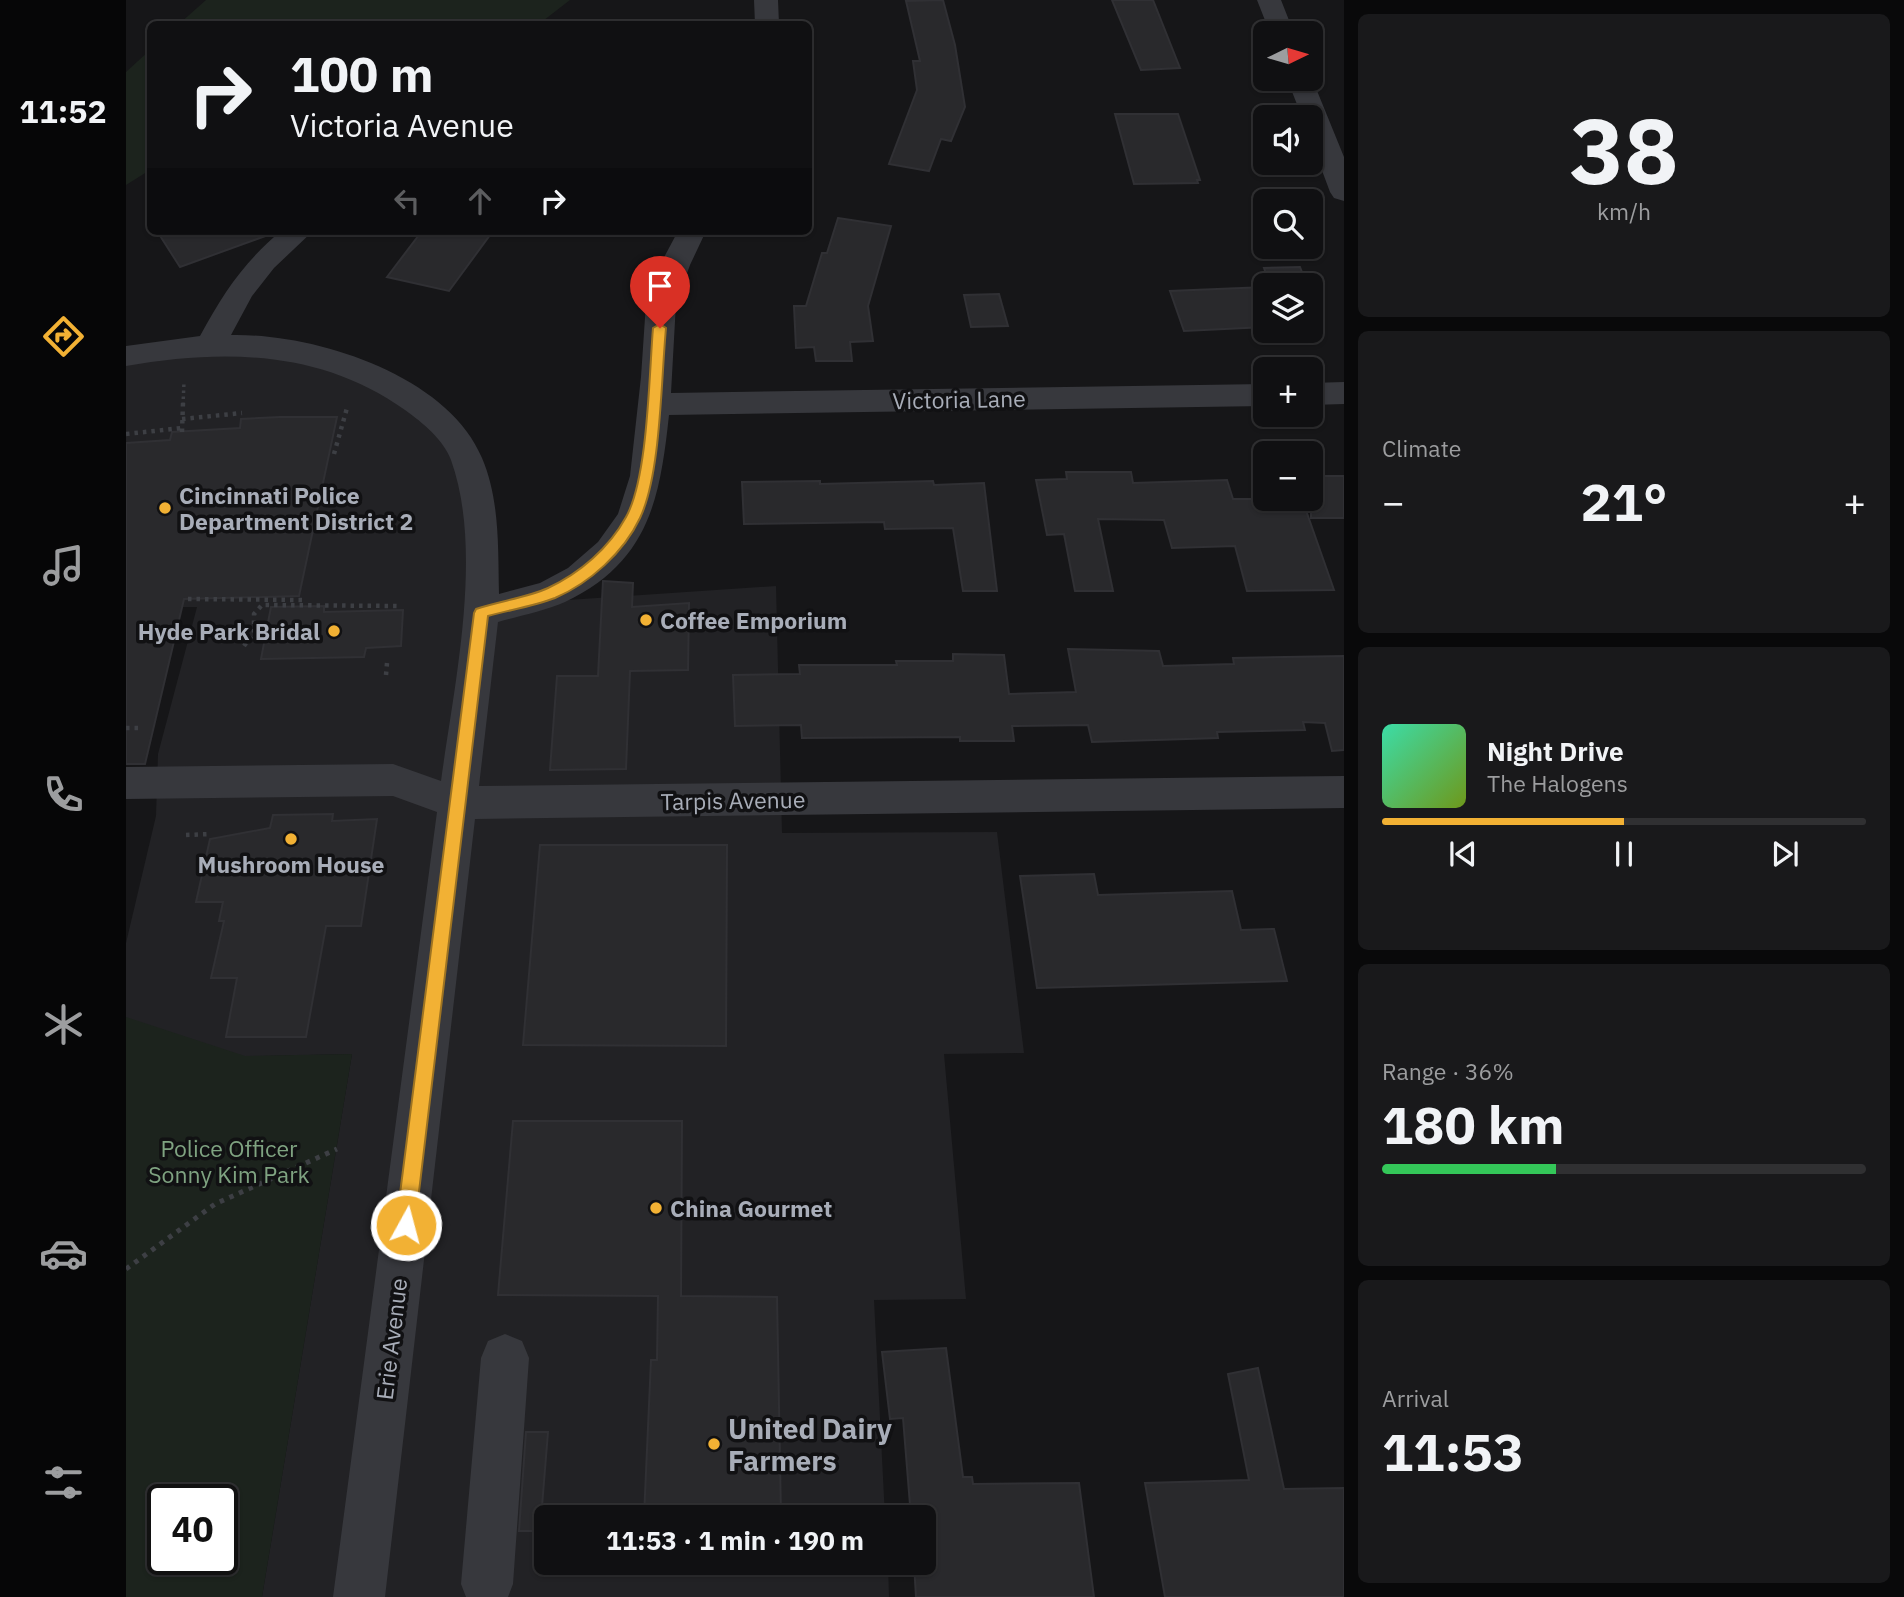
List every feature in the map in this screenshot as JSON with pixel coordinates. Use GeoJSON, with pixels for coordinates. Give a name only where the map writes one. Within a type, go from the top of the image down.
{"type":"FeatureCollection","features":[{"type":"Feature","properties":{"kind":"street"},"geometry":{"type":"LineString","coordinates":[[766,0],[766,21]]}},
{"type":"Feature","properties":{"kind":"street"},"geometry":{"type":"LineString","coordinates":[[1269,0],[1277,21]]}},
{"type":"Feature","properties":{"kind":"street"},"geometry":{"type":"LineString","coordinates":[[1305,91],[1344,192]]}},
{"type":"Feature","properties":{"kind":"street"},"geometry":{"type":"LineString","coordinates":[[210,346],[239,292],[264,261],[294,235]]}},
{"type":"Feature","properties":{"kind":"street"},"geometry":{"type":"LineString","coordinates":[[481,613],[551,593],[580,577],[610,551],[634,517],[646,475],[661,303],[690,235]]}},
{"type":"Feature","properties":{"kind":"street","name":"Erie Avenue"},"geometry":{"type":"LineString","coordinates":[[126,356],[210,346],[280,346],[353,366],[387,382],[450,430],[466,458],[480,516],[481,613],[359,1597]]}},
{"type":"Feature","properties":{"kind":"street"},"geometry":{"type":"LineString","coordinates":[[1323,394],[1344,393]]}},
{"type":"Feature","properties":{"kind":"street","name":"Victoria Lane"},"geometry":{"type":"LineString","coordinates":[[653,404],[1253,394]]}},
{"type":"Feature","properties":{"kind":"street","name":"Tarpis Avenue"},"geometry":{"type":"LineString","coordinates":[[126,783],[393,780],[458,803],[1344,792]]}},
{"type":"Feature","properties":{"kind":"street"},"geometry":{"type":"LineString","coordinates":[[487,1584],[505,1358]]}},
{"type":"Feature","properties":{"kind":"path"},"geometry":{"type":"LineString","coordinates":[[126,434],[182,430],[184,382]]}},
{"type":"Feature","properties":{"kind":"path"},"geometry":{"type":"LineString","coordinates":[[334,454],[346,408]]}},
{"type":"Feature","properties":{"kind":"path"},"geometry":{"type":"LineString","coordinates":[[183,419],[242,413]]}},
{"type":"Feature","properties":{"kind":"path"},"geometry":{"type":"LineString","coordinates":[[188,599],[303,600]]}},
{"type":"Feature","properties":{"kind":"path"},"geometry":{"type":"LineString","coordinates":[[244,646],[254,633],[254,614],[262,605],[400,606]]}},
{"type":"Feature","properties":{"kind":"path"},"geometry":{"type":"LineString","coordinates":[[386,675],[387,663]]}},
{"type":"Feature","properties":{"kind":"path"},"geometry":{"type":"LineString","coordinates":[[126,728],[139,728]]}},
{"type":"Feature","properties":{"kind":"path"},"geometry":{"type":"LineString","coordinates":[[186,835],[210,834]]}},
{"type":"Feature","properties":{"kind":"path"},"geometry":{"type":"LineString","coordinates":[[126,1269],[215,1204],[337,1149]]}},
{"type":"Feature","properties":{"kind":"shaded area"},"geometry":{"type":"Polygon","coordinates":[[[316,355],[450,430],[481,612],[538,602],[776,586],[782,833],[997,832],[1024,1053],[944,1054],[966,1299],[874,1300],[884,1505],[534,1505],[534,1575],[888,1575],[889,1597],[262,1597],[352,1054],[126,1059],[126,943],[156,816],[158,754],[197,607],[126,607],[126,356],[316,355]]]}},
{"type":"Feature","properties":{"kind":"green space"},"geometry":{"type":"Polygon","coordinates":[[[206,0],[570,0],[543,21],[182,21],[206,0]]]}},
{"type":"Feature","properties":{"kind":"green space"},"geometry":{"type":"Polygon","coordinates":[[[147,53],[147,172],[126,185],[126,72],[147,53]]]}},
{"type":"Feature","properties":{"kind":"green space","name":"Police Officer Sonny Kim Park"},"geometry":{"type":"Polygon","coordinates":[[[126,1017],[245,1056],[352,1054],[262,1597],[126,1597],[126,1017]]]}},
{"type":"Feature","properties":{"kind":"building"},"geometry":{"type":"Polygon","coordinates":[[[943,0],[955,45],[965,107],[951,141],[941,139],[929,171],[889,164],[917,90],[913,61],[920,61],[906,1],[943,0]]]}},
{"type":"Feature","properties":{"kind":"building"},"geometry":{"type":"Polygon","coordinates":[[[1112,0],[1153,0],[1180,68],[1141,70],[1112,0]]]}},
{"type":"Feature","properties":{"kind":"building"},"geometry":{"type":"Polygon","coordinates":[[[1115,114],[1178,114],[1200,180],[1197,180],[1198,183],[1134,184],[1115,114]]]}},
{"type":"Feature","properties":{"kind":"building"},"geometry":{"type":"Polygon","coordinates":[[[838,218],[891,226],[868,306],[873,341],[850,342],[852,361],[816,361],[814,347],[796,348],[794,306],[806,306],[822,253],[827,253],[838,218]]]}},
{"type":"Feature","properties":{"kind":"building"},"geometry":{"type":"Polygon","coordinates":[[[160,235],[268,235],[180,267],[160,235]]]}},
{"type":"Feature","properties":{"kind":"building"},"geometry":{"type":"Polygon","coordinates":[[[419,235],[490,235],[449,291],[387,277],[419,235]]]}},
{"type":"Feature","properties":{"kind":"building"},"geometry":{"type":"Polygon","coordinates":[[[1300,267],[1302,273],[1266,273],[1264,268],[1300,267]]]}},
{"type":"Feature","properties":{"kind":"building"},"geometry":{"type":"Polygon","coordinates":[[[1253,288],[1253,328],[1184,331],[1170,291],[1253,288]]]}},
{"type":"Feature","properties":{"kind":"building"},"geometry":{"type":"Polygon","coordinates":[[[999,294],[1008,326],[971,327],[964,295],[999,294]]]}},
{"type":"Feature","properties":{"kind":"building"},"geometry":{"type":"Polygon","coordinates":[[[337,417],[299,596],[184,599],[145,764],[126,764],[126,443],[170,440],[172,432],[240,428],[241,419],[337,417]]]}},
{"type":"Feature","properties":{"kind":"building"},"geometry":{"type":"Polygon","coordinates":[[[1066,472],[1131,472],[1133,483],[1227,480],[1233,499],[1253,499],[1253,511],[1306,511],[1334,590],[1247,591],[1235,546],[1172,548],[1164,520],[1098,519],[1113,591],[1075,591],[1064,534],[1047,535],[1036,480],[1067,479],[1066,472]]]}},
{"type":"Feature","properties":{"kind":"building"},"geometry":{"type":"Polygon","coordinates":[[[1323,476],[1344,476],[1344,518],[1311,518],[1311,511],[1323,511],[1323,476]]]}},
{"type":"Feature","properties":{"kind":"building"},"geometry":{"type":"Polygon","coordinates":[[[820,481],[820,484],[933,481],[934,485],[984,483],[997,591],[963,591],[953,528],[885,529],[884,522],[744,524],[742,482],[820,481]]]}},
{"type":"Feature","properties":{"kind":"building"},"geometry":{"type":"Polygon","coordinates":[[[603,581],[633,583],[632,607],[689,603],[688,670],[630,671],[626,769],[550,770],[557,676],[598,676],[603,581]]]}},
{"type":"Feature","properties":{"kind":"building","name":"Hyde Park Bridal"},"geometry":{"type":"Polygon","coordinates":[[[324,606],[324,612],[403,610],[401,646],[366,648],[364,657],[261,659],[271,607],[324,606]]]}},
{"type":"Feature","properties":{"kind":"building"},"geometry":{"type":"Polygon","coordinates":[[[1068,649],[1159,651],[1163,666],[1234,664],[1233,658],[1344,656],[1344,750],[1332,751],[1325,723],[1303,722],[1305,730],[1217,732],[1218,738],[1092,742],[1088,725],[1012,726],[1014,741],[960,741],[960,737],[802,738],[801,725],[735,726],[733,675],[800,674],[799,665],[897,665],[896,661],[953,661],[953,654],[1004,655],[1009,694],[1076,692],[1068,649]]]}},
{"type":"Feature","properties":{"kind":"building"},"geometry":{"type":"Polygon","coordinates":[[[333,814],[332,821],[377,819],[361,926],[326,926],[306,1037],[226,1037],[237,978],[211,978],[224,921],[219,921],[223,902],[196,902],[210,839],[270,828],[273,815],[333,814]]]}},
{"type":"Feature","properties":{"kind":"building"},"geometry":{"type":"Polygon","coordinates":[[[540,845],[727,845],[726,1046],[523,1045],[540,845]]]}},
{"type":"Feature","properties":{"kind":"building"},"geometry":{"type":"Polygon","coordinates":[[[1094,874],[1098,895],[1232,891],[1241,930],[1274,929],[1287,981],[1037,988],[1020,876],[1094,874]]]}},
{"type":"Feature","properties":{"kind":"building"},"geometry":{"type":"Polygon","coordinates":[[[513,1121],[682,1121],[681,1296],[777,1297],[781,1505],[645,1505],[651,1360],[657,1360],[658,1296],[498,1295],[513,1121]]]}},
{"type":"Feature","properties":{"kind":"building"},"geometry":{"type":"Polygon","coordinates":[[[946,1348],[963,1477],[972,1477],[973,1484],[1079,1483],[1094,1597],[916,1597],[915,1575],[936,1575],[936,1505],[910,1505],[903,1418],[890,1419],[882,1352],[946,1348]]]}},
{"type":"Feature","properties":{"kind":"building"},"geometry":{"type":"Polygon","coordinates":[[[1258,1368],[1284,1489],[1344,1488],[1344,1597],[1165,1597],[1145,1483],[1249,1480],[1228,1374],[1258,1368]]]}},
{"type":"Feature","properties":{"kind":"building"},"geometry":{"type":"Polygon","coordinates":[[[526,1432],[548,1432],[542,1505],[534,1505],[534,1531],[519,1531],[526,1432]]]}},
{"type":"Feature","properties":{"kind":"place","name":"Cincinnati Police Department District 2"},"geometry":{"type":"Point","coordinates":[165,508]}},
{"type":"Feature","properties":{"kind":"place","name":"Coffee Emporium"},"geometry":{"type":"Point","coordinates":[646,620]}},
{"type":"Feature","properties":{"kind":"place","name":"Hyde Park Bridal"},"geometry":{"type":"Point","coordinates":[334,631]}},
{"type":"Feature","properties":{"kind":"place","name":"Mushroom House"},"geometry":{"type":"Point","coordinates":[291,839]}},
{"type":"Feature","properties":{"kind":"place","name":"China Gourmet"},"geometry":{"type":"Point","coordinates":[656,1208]}},
{"type":"Feature","properties":{"kind":"place","name":"United Dairy Farmers"},"geometry":{"type":"Point","coordinates":[714,1444]}},
{"type":"Feature","properties":{"kind":"route"},"geometry":{"type":"LineString","coordinates":[[406,1225],[481,613],[551,593],[580,577],[610,551],[634,517],[646,475],[660,328]]}}]}
